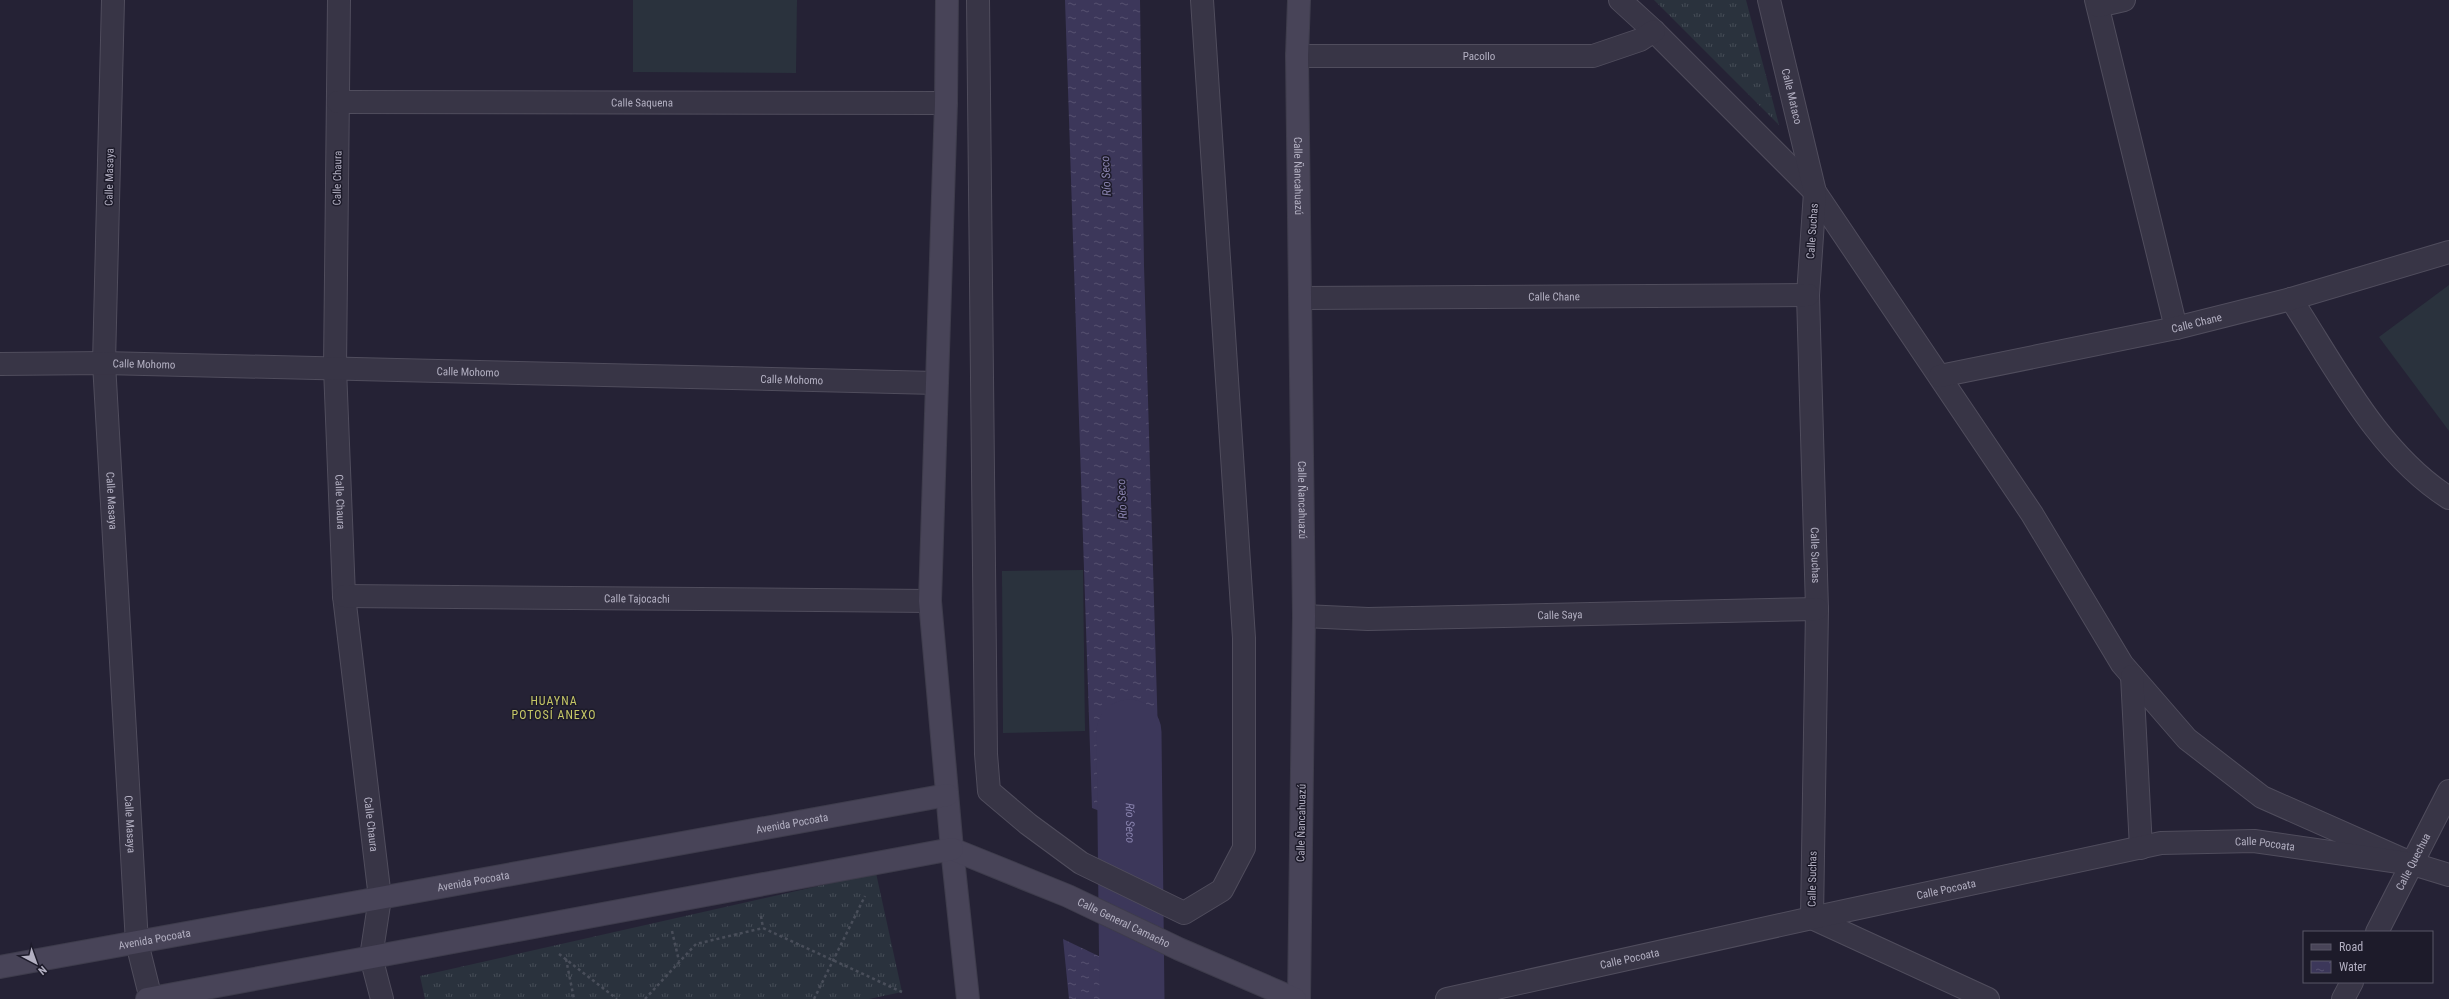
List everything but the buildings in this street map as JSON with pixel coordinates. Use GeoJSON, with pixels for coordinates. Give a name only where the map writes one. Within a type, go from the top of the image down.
{"type":"FeatureCollection","features":[{"type":"Feature","properties":{"kind":"street","name":"Calle Masaya"},"geometry":{"type":"LineString","coordinates":[[113,0],[104,363],[138,942],[149,999]]}},
{"type":"Feature","properties":{"kind":"street","name":"Calle Chaura"},"geometry":{"type":"LineString","coordinates":[[339,0],[335,368],[344,596],[380,898],[371,957],[382,999]]}},
{"type":"Feature","properties":{"kind":"street"},"geometry":{"type":"LineString","coordinates":[[947,0],[946,103],[930,602],[952,849],[968,999]]}},
{"type":"Feature","properties":{"kind":"street"},"geometry":{"type":"LineString","coordinates":[[978,0],[986,754],[989,791],[1028,824],[1081,863],[1184,913],[1222,890],[1244,848],[1244,638],[1202,0]]}},
{"type":"Feature","properties":{"kind":"street","name":"Calle Ñancahuazú"},"geometry":{"type":"LineString","coordinates":[[1298,0],[1297,56],[1304,616],[1298,999]]}},
{"type":"Feature","properties":{"kind":"street"},"geometry":{"type":"LineString","coordinates":[[1620,0],[1654,30],[1815,192],[2032,514],[2122,664],[2186,739],[2262,797],[2413,864]]}},
{"type":"Feature","properties":{"kind":"street","name":"Calle Mataco"},"geometry":{"type":"LineString","coordinates":[[1769,0],[1815,192]]}},
{"type":"Feature","properties":{"kind":"street"},"geometry":{"type":"LineString","coordinates":[[2124,0],[2097,3],[2176,328]]}},
{"type":"Feature","properties":{"kind":"street","name":"Pacollo"},"geometry":{"type":"LineString","coordinates":[[1297,56],[1593,56],[1640,40],[1654,30]]}},
{"type":"Feature","properties":{"kind":"street","name":"Calle Saquena"},"geometry":{"type":"LineString","coordinates":[[338,102],[946,103]]}},
{"type":"Feature","properties":{"kind":"street","name":"Calle Suchas"},"geometry":{"type":"LineString","coordinates":[[1812,918],[1817,609],[1808,295],[1815,192]]}},
{"type":"Feature","properties":{"kind":"street","name":"Calle Chane"},"geometry":{"type":"LineString","coordinates":[[1940,376],[2176,328],[2291,299],[2449,252]]}},
{"type":"Feature","properties":{"kind":"street","name":"Calle Chane"},"geometry":{"type":"LineString","coordinates":[[1301,298],[1808,295]]}},
{"type":"Feature","properties":{"kind":"street"},"geometry":{"type":"LineString","coordinates":[[2291,299],[2381,437],[2432,487],[2449,498]]}},
{"type":"Feature","properties":{"kind":"street","name":"Calle Mohomo"},"geometry":{"type":"LineString","coordinates":[[0,364],[104,363],[936,383]]}},
{"type":"Feature","properties":{"kind":"street","name":"Calle Tajocachi"},"geometry":{"type":"LineString","coordinates":[[344,596],[930,602]]}},
{"type":"Feature","properties":{"kind":"street","name":"Calle Saya"},"geometry":{"type":"LineString","coordinates":[[1304,616],[1368,618],[1817,609]]}},
{"type":"Feature","properties":{"kind":"street"},"geometry":{"type":"LineString","coordinates":[[2132,676],[2141,848]]}},
{"type":"Feature","properties":{"kind":"street","name":"Calle Quechua"},"geometry":{"type":"LineString","coordinates":[[2378,931],[2449,791]]}},
{"type":"Feature","properties":{"kind":"street","name":"Avenida Pocoata"},"geometry":{"type":"LineString","coordinates":[[0,967],[947,795]]}},
{"type":"Feature","properties":{"kind":"street","name":"Calle Pocoata"},"geometry":{"type":"LineString","coordinates":[[1447,999],[1812,918],[2161,843],[2254,841],[2413,864],[2449,875]]}},
{"type":"Feature","properties":{"kind":"street"},"geometry":{"type":"LineString","coordinates":[[149,999],[952,849]]}},
{"type":"Feature","properties":{"kind":"street","name":"Calle General Camacho"},"geometry":{"type":"LineString","coordinates":[[952,849],[1068,896],[1179,950],[1295,999]]}},
{"type":"Feature","properties":{"kind":"street"},"geometry":{"type":"LineString","coordinates":[[1812,918],[1988,999]]}},
{"type":"Feature","properties":{"kind":"street"},"geometry":{"type":"LineString","coordinates":[[2343,999],[2351,983]]}},
{"type":"Feature","properties":{"kind":"path"},"geometry":{"type":"LineString","coordinates":[[814,999],[876,873],[869,865]]}},
{"type":"Feature","properties":{"kind":"path"},"geometry":{"type":"LineString","coordinates":[[542,926],[549,946],[616,999]]}},
{"type":"Feature","properties":{"kind":"path"},"geometry":{"type":"LineString","coordinates":[[646,999],[696,944],[763,928],[902,992]]}},
{"type":"Feature","properties":{"kind":"path"},"geometry":{"type":"LineString","coordinates":[[566,959],[574,999]]}},
{"type":"Feature","properties":{"kind":"green space"},"geometry":{"type":"Polygon","coordinates":[[[633,0],[797,0],[796,73],[633,72],[633,0]]]}},
{"type":"Feature","properties":{"kind":"green space"},"geometry":{"type":"Polygon","coordinates":[[[1654,0],[1746,0],[1779,125],[1654,0]]]}},
{"type":"Feature","properties":{"kind":"green space"},"geometry":{"type":"Polygon","coordinates":[[[2449,285],[2449,431],[2379,337],[2449,285]]]}},
{"type":"Feature","properties":{"kind":"green space"},"geometry":{"type":"Polygon","coordinates":[[[1083,570],[1085,731],[1003,733],[1002,571],[1083,570]]]}},
{"type":"Feature","properties":{"kind":"green space"},"geometry":{"type":"Polygon","coordinates":[[[876,873],[902,992],[869,999],[425,999],[420,976],[876,873]]]}},
{"type":"Feature","properties":{"kind":"water"},"geometry":{"type":"Polygon","coordinates":[[[1065,0],[1140,0],[1144,266],[1161,835],[1092,808],[1065,0]]]}},
{"type":"Feature","properties":{"kind":"water"},"geometry":{"type":"Polygon","coordinates":[[[1063,939],[1153,982],[1153,999],[1069,999],[1063,939]]]}},
{"type":"Feature","properties":{"kind":"waterway","name":"Río Seco"},"geometry":{"type":"LineString","coordinates":[[1129,732],[1132,999]]}},
{"type":"Feature","properties":{"kind":"district","name":"HUAYNA POTOSÍ ANEXO"},"geometry":{"type":"Point","coordinates":[554,708]}}]}
